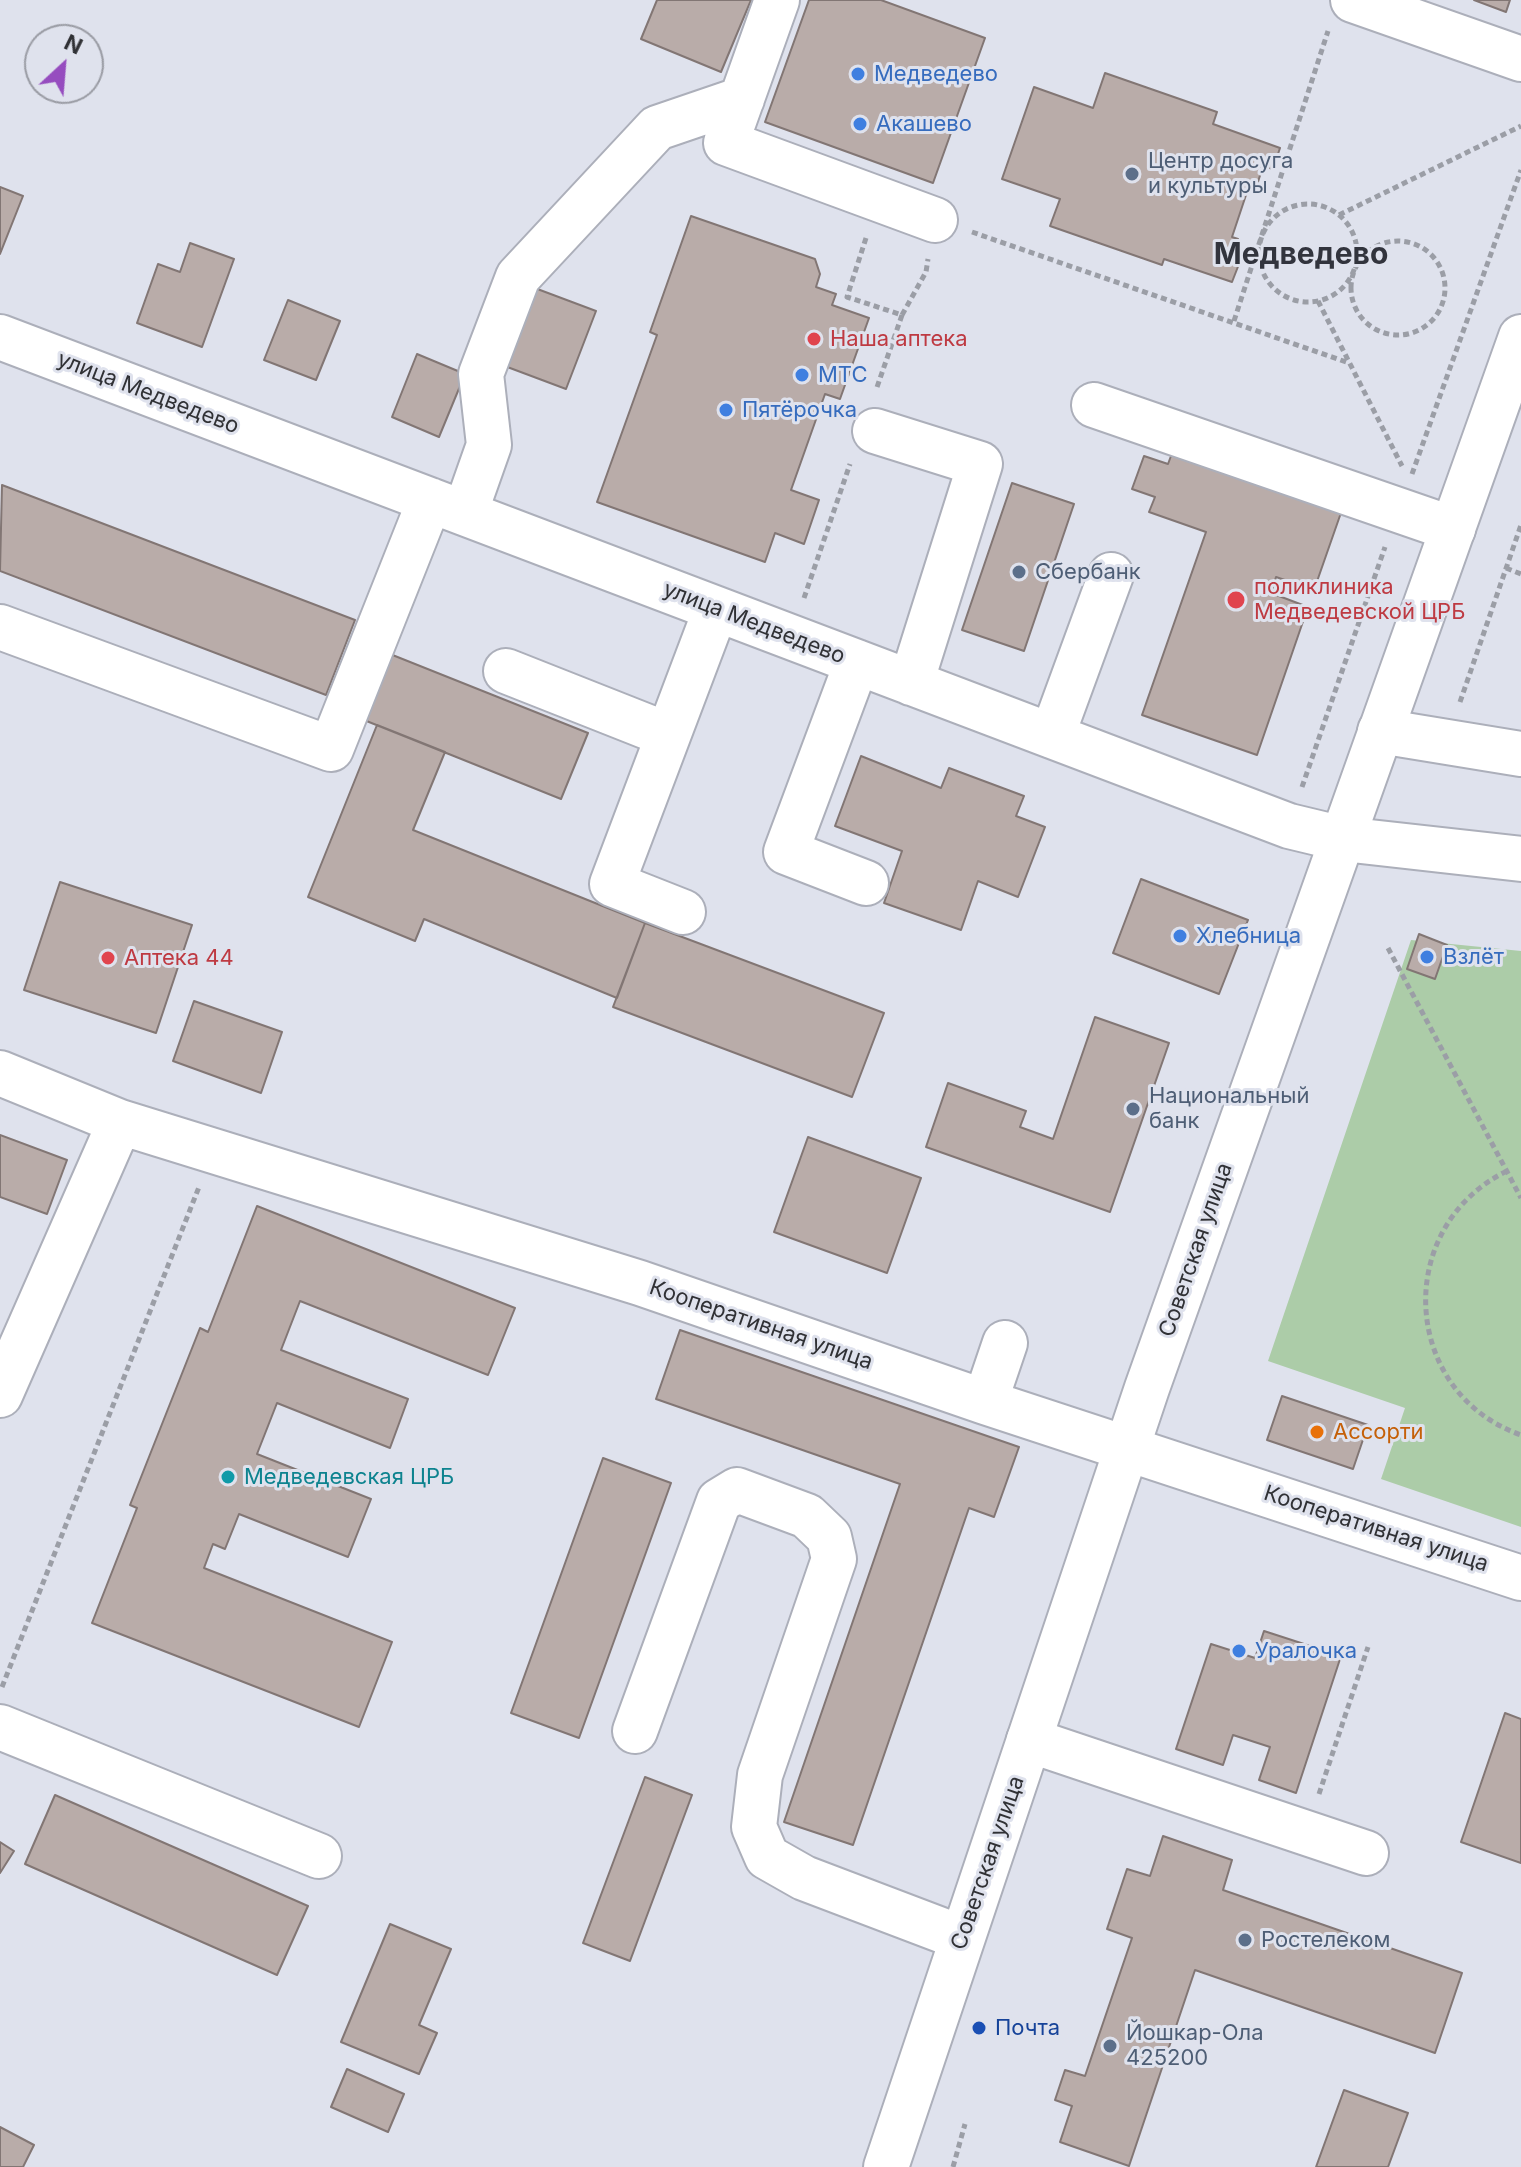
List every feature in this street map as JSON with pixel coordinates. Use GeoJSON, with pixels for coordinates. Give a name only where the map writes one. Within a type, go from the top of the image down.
{"type":"FeatureCollection","features":[{"type":"Feature","properties":{"kind":"street"},"geometry":{"type":"LineString","coordinates":[[777,0],[726,143],[935,220]]}},
{"type":"Feature","properties":{"kind":"street"},"geometry":{"type":"LineString","coordinates":[[1340,15],[1521,59]]}},
{"type":"Feature","properties":{"kind":"street"},"geometry":{"type":"LineString","coordinates":[[0,627],[331,749],[448,507],[489,445],[481,374],[518,277],[657,128],[742,99]]}},
{"type":"Feature","properties":{"kind":"street","name":"улица Медведево"},"geometry":{"type":"LineString","coordinates":[[0,337],[1289,826],[1343,839],[1521,859]]}},
{"type":"Feature","properties":{"kind":"street","name":"Советская улица"},"geometry":{"type":"LineString","coordinates":[[886,2167],[1127,1448],[1521,337]]}},
{"type":"Feature","properties":{"kind":"street"},"geometry":{"type":"LineString","coordinates":[[1094,405],[1453,529]]}},
{"type":"Feature","properties":{"kind":"street"},"geometry":{"type":"LineString","coordinates":[[875,431],[980,464],[911,683]]}},
{"type":"Feature","properties":{"kind":"street"},"geometry":{"type":"LineString","coordinates":[[1052,736],[1111,575]]}},
{"type":"Feature","properties":{"kind":"street"},"geometry":{"type":"LineString","coordinates":[[683,912],[612,884],[716,609]]}},
{"type":"Feature","properties":{"kind":"street"},"geometry":{"type":"LineString","coordinates":[[857,662],[786,852],[866,883]]}},
{"type":"Feature","properties":{"kind":"street"},"geometry":{"type":"LineString","coordinates":[[506,671],[668,735]]}},
{"type":"Feature","properties":{"kind":"street"},"geometry":{"type":"LineString","coordinates":[[1380,731],[1521,754]]}},
{"type":"Feature","properties":{"kind":"street","name":"Кооперативная улица"},"geometry":{"type":"LineString","coordinates":[[0,1073],[120,1122],[640,1283],[985,1402],[1521,1578]]}},
{"type":"Feature","properties":{"kind":"street"},"geometry":{"type":"LineString","coordinates":[[0,1395],[120,1122]]}},
{"type":"Feature","properties":{"kind":"street"},"geometry":{"type":"LineString","coordinates":[[985,1402],[1005,1343]]}},
{"type":"Feature","properties":{"kind":"street"},"geometry":{"type":"LineString","coordinates":[[635,1731],[719,1501],[737,1490],[807,1516],[829,1537],[834,1559],[760,1775],[754,1827],[767,1857],[804,1878],[962,1938]]}},
{"type":"Feature","properties":{"kind":"street"},"geometry":{"type":"LineString","coordinates":[[0,1727],[319,1856]]}},
{"type":"Feature","properties":{"kind":"street"},"geometry":{"type":"LineString","coordinates":[[1029,1740],[1366,1853]]}},
{"type":"Feature","properties":{"kind":"path"},"geometry":{"type":"LineString","coordinates":[[1234,321],[1260,238],[1340,15]]}},
{"type":"Feature","properties":{"kind":"path"},"geometry":{"type":"LineString","coordinates":[[1339,215],[1521,126]]}},
{"type":"Feature","properties":{"kind":"path"},"geometry":{"type":"LineString","coordinates":[[1260,238],[1259,259],[1264,275],[1275,288],[1288,298],[1318,301],[1333,295],[1346,284],[1355,269],[1364,255],[1379,244],[1396,240],[1420,246],[1439,263],[1445,278],[1440,310],[1430,323],[1414,333],[1398,336],[1382,333],[1360,316],[1353,301],[1351,285],[1355,269],[1356,244],[1350,228],[1339,215],[1324,207],[1297,205],[1282,212],[1260,238]]}},
{"type":"Feature","properties":{"kind":"path"},"geometry":{"type":"LineString","coordinates":[[902,315],[926,272],[935,220],[1349,363]]}},
{"type":"Feature","properties":{"kind":"path"},"geometry":{"type":"LineString","coordinates":[[1318,301],[1409,481]]}},
{"type":"Feature","properties":{"kind":"path"},"geometry":{"type":"LineString","coordinates":[[1449,744],[1470,666],[1521,525]]}},
{"type":"Feature","properties":{"kind":"path"},"geometry":{"type":"LineString","coordinates":[[1506,568],[1521,574]]}},
{"type":"Feature","properties":{"kind":"path"},"geometry":{"type":"LineString","coordinates":[[1388,948],[1521,1198]]}},
{"type":"Feature","properties":{"kind":"path"},"geometry":{"type":"LineString","coordinates":[[0,1692],[213,1151]]}},
{"type":"Feature","properties":{"kind":"path"},"geometry":{"type":"LineString","coordinates":[[1507,1171],[1493,1178],[1455,1210],[1436,1241],[1424,1290],[1429,1339],[1450,1385],[1498,1427],[1521,1435]]}},
{"type":"Feature","properties":{"kind":"path"},"geometry":{"type":"LineString","coordinates":[[1306,1833],[1368,1647]]}},
{"type":"Feature","properties":{"kind":"path"},"geometry":{"type":"LineString","coordinates":[[953,2167],[965,2124]]}},
{"type":"Feature","properties":{"kind":"green space"},"geometry":{"type":"Polygon","coordinates":[[[1411,940],[1521,951],[1521,1527],[1381,1479],[1405,1408],[1268,1361],[1411,940]]]}},
{"type":"Feature","properties":{"kind":"building"},"geometry":{"type":"Polygon","coordinates":[[[657,0],[751,0],[721,72],[641,39],[657,0]]]}},
{"type":"Feature","properties":{"kind":"building"},"geometry":{"type":"Polygon","coordinates":[[[809,0],[881,0],[985,38],[933,183],[765,122],[809,0]]]}},
{"type":"Feature","properties":{"kind":"building"},"geometry":{"type":"Polygon","coordinates":[[[1474,0],[1510,0],[1506,12],[1474,0]]]}},
{"type":"Feature","properties":{"kind":"building","name":"Центр досуга и культуры"},"geometry":{"type":"Polygon","coordinates":[[[1105,73],[1217,112],[1213,124],[1280,148],[1273,169],[1263,166],[1257,185],[1250,183],[1232,237],[1238,239],[1231,260],[1239,264],[1232,282],[1164,259],[1162,265],[1050,226],[1060,199],[1002,179],[1034,87],[1093,108],[1105,73]]]}},
{"type":"Feature","properties":{"kind":"building"},"geometry":{"type":"Polygon","coordinates":[[[0,187],[23,196],[0,254],[0,187]]]}},
{"type":"Feature","properties":{"kind":"building"},"geometry":{"type":"Polygon","coordinates":[[[691,216],[815,259],[820,274],[816,287],[836,294],[832,305],[869,318],[840,399],[825,394],[791,490],[819,500],[804,544],[775,533],[765,562],[597,502],[657,335],[650,332],[691,216]]]}},
{"type":"Feature","properties":{"kind":"building"},"geometry":{"type":"Polygon","coordinates":[[[190,243],[234,259],[202,347],[137,323],[158,264],[180,272],[190,243]]]}},
{"type":"Feature","properties":{"kind":"building"},"geometry":{"type":"Polygon","coordinates":[[[524,284],[596,311],[566,389],[494,362],[524,284]]]}},
{"type":"Feature","properties":{"kind":"building"},"geometry":{"type":"Polygon","coordinates":[[[288,300],[340,321],[316,380],[264,360],[288,300]]]}},
{"type":"Feature","properties":{"kind":"building"},"geometry":{"type":"Polygon","coordinates":[[[417,354],[465,374],[439,437],[392,417],[417,354]]]}},
{"type":"Feature","properties":{"kind":"building","name":"поликлиника Медведевской ЦРБ"},"geometry":{"type":"Polygon","coordinates":[[[1174,448],[1343,507],[1314,590],[1276,577],[1271,593],[1308,607],[1257,755],[1142,715],[1206,532],[1149,512],[1155,497],[1132,489],[1144,456],[1168,464],[1174,448]]]}},
{"type":"Feature","properties":{"kind":"building"},"geometry":{"type":"Polygon","coordinates":[[[1012,483],[1074,504],[1024,651],[962,630],[1012,483]]]}},
{"type":"Feature","properties":{"kind":"building"},"geometry":{"type":"Polygon","coordinates":[[[2,485],[355,620],[326,695],[0,571],[2,485]]]}},
{"type":"Feature","properties":{"kind":"building"},"geometry":{"type":"Polygon","coordinates":[[[390,654],[588,733],[561,799],[364,720],[390,654]]]}},
{"type":"Feature","properties":{"kind":"building"},"geometry":{"type":"Polygon","coordinates":[[[377,725],[445,752],[413,830],[645,923],[617,998],[424,919],[415,941],[308,897],[377,725]]]}},
{"type":"Feature","properties":{"kind":"building"},"geometry":{"type":"Polygon","coordinates":[[[861,756],[941,788],[949,768],[1024,796],[1016,816],[1045,827],[1018,897],[978,881],[961,930],[884,903],[902,851],[835,826],[861,756]]]}},
{"type":"Feature","properties":{"kind":"building","name":"Хлебница"},"geometry":{"type":"Polygon","coordinates":[[[1141,879],[1248,920],[1219,994],[1113,953],[1141,879]]]}},
{"type":"Feature","properties":{"kind":"building","name":"Аптека 44"},"geometry":{"type":"Polygon","coordinates":[[[60,882],[192,925],[156,1033],[24,990],[60,882]]]}},
{"type":"Feature","properties":{"kind":"building"},"geometry":{"type":"Polygon","coordinates":[[[645,923],[884,1013],[852,1097],[613,1007],[645,923]]]}},
{"type":"Feature","properties":{"kind":"building","name":"Взлёт"},"geometry":{"type":"Polygon","coordinates":[[[1419,934],[1447,945],[1435,979],[1407,969],[1419,934]]]}},
{"type":"Feature","properties":{"kind":"building"},"geometry":{"type":"Polygon","coordinates":[[[194,1001],[282,1032],[261,1093],[173,1061],[194,1001]]]}},
{"type":"Feature","properties":{"kind":"building"},"geometry":{"type":"Polygon","coordinates":[[[1095,1017],[1169,1043],[1110,1212],[926,1147],[948,1083],[1026,1111],[1020,1127],[1053,1139],[1095,1017]]]}},
{"type":"Feature","properties":{"kind":"building"},"geometry":{"type":"Polygon","coordinates":[[[0,1135],[67,1160],[47,1214],[0,1197],[0,1135]]]}},
{"type":"Feature","properties":{"kind":"building"},"geometry":{"type":"Polygon","coordinates":[[[808,1137],[921,1178],[887,1273],[774,1232],[808,1137]]]}},
{"type":"Feature","properties":{"kind":"building","name":"Медведевская ЦРБ"},"geometry":{"type":"Polygon","coordinates":[[[257,1206],[515,1308],[488,1375],[300,1301],[281,1350],[408,1399],[390,1448],[277,1403],[257,1454],[371,1499],[348,1557],[239,1514],[225,1549],[213,1544],[204,1568],[392,1642],[359,1727],[92,1623],[137,1508],[130,1505],[200,1328],[208,1332],[257,1206]]]}},
{"type":"Feature","properties":{"kind":"building"},"geometry":{"type":"Polygon","coordinates":[[[680,1330],[1019,1447],[994,1517],[969,1508],[853,1845],[784,1822],[900,1484],[656,1399],[680,1330]]]}},
{"type":"Feature","properties":{"kind":"building"},"geometry":{"type":"Polygon","coordinates":[[[1282,1396],[1368,1425],[1353,1469],[1267,1440],[1282,1396]]]}},
{"type":"Feature","properties":{"kind":"building"},"geometry":{"type":"Polygon","coordinates":[[[603,1458],[671,1483],[579,1738],[511,1713],[603,1458]]]}},
{"type":"Feature","properties":{"kind":"building"},"geometry":{"type":"Polygon","coordinates":[[[1264,1631],[1341,1656],[1296,1793],[1259,1780],[1270,1747],[1233,1735],[1223,1765],[1176,1749],[1211,1644],[1255,1658],[1264,1631]]]}},
{"type":"Feature","properties":{"kind":"building"},"geometry":{"type":"Polygon","coordinates":[[[1505,1713],[1521,1719],[1521,1863],[1461,1842],[1505,1713]]]}},
{"type":"Feature","properties":{"kind":"building"},"geometry":{"type":"Polygon","coordinates":[[[645,1777],[692,1795],[630,1961],[583,1943],[645,1777]]]}},
{"type":"Feature","properties":{"kind":"building"},"geometry":{"type":"Polygon","coordinates":[[[55,1795],[308,1906],[277,1975],[25,1864],[55,1795]]]}},
{"type":"Feature","properties":{"kind":"building"},"geometry":{"type":"Polygon","coordinates":[[[1163,1836],[1232,1860],[1223,1890],[1462,1973],[1435,2053],[1195,1970],[1129,2166],[1060,2142],[1072,2106],[1055,2100],[1065,2070],[1085,2076],[1132,1938],[1107,1929],[1127,1869],[1150,1876],[1163,1836]]]}},
{"type":"Feature","properties":{"kind":"building"},"geometry":{"type":"Polygon","coordinates":[[[0,1842],[14,1851],[0,1873],[0,1842]]]}},
{"type":"Feature","properties":{"kind":"building"},"geometry":{"type":"Polygon","coordinates":[[[390,1924],[451,1949],[419,2025],[437,2033],[419,2074],[341,2042],[390,1924]]]}},
{"type":"Feature","properties":{"kind":"building"},"geometry":{"type":"Polygon","coordinates":[[[347,2069],[404,2094],[388,2132],[331,2107],[347,2069]]]}},
{"type":"Feature","properties":{"kind":"building"},"geometry":{"type":"Polygon","coordinates":[[[1344,2090],[1408,2113],[1388,2167],[1316,2167],[1344,2090]]]}},
{"type":"Feature","properties":{"kind":"building"},"geometry":{"type":"Polygon","coordinates":[[[0,2127],[34,2145],[23,2167],[0,2167],[0,2127]]]}},
{"type":"Feature","properties":{"kind":"place","name":"Медведево"},"geometry":{"type":"Point","coordinates":[858,74]}},
{"type":"Feature","properties":{"kind":"place","name":"Акашево"},"geometry":{"type":"Point","coordinates":[860,124]}},
{"type":"Feature","properties":{"kind":"place","name":"Центр досуга и культуры"},"geometry":{"type":"Point","coordinates":[1132,174]}},
{"type":"Feature","properties":{"kind":"place","name":"Наша аптека"},"geometry":{"type":"Point","coordinates":[814,339]}},
{"type":"Feature","properties":{"kind":"place","name":"МТС"},"geometry":{"type":"Point","coordinates":[802,375]}},
{"type":"Feature","properties":{"kind":"place","name":"Пятёрочка"},"geometry":{"type":"Point","coordinates":[726,410]}},
{"type":"Feature","properties":{"kind":"place","name":"Сбербанк"},"geometry":{"type":"Point","coordinates":[1019,572]}},
{"type":"Feature","properties":{"kind":"place","name":"поликлиника Медведевской ЦРБ"},"geometry":{"type":"Point","coordinates":[1236,600]}},
{"type":"Feature","properties":{"kind":"place","name":"Хлебница"},"geometry":{"type":"Point","coordinates":[1180,936]}},
{"type":"Feature","properties":{"kind":"place","name":"Взлёт"},"geometry":{"type":"Point","coordinates":[1427,957]}},
{"type":"Feature","properties":{"kind":"place","name":"Аптека 44"},"geometry":{"type":"Point","coordinates":[108,958]}},
{"type":"Feature","properties":{"kind":"place","name":"Национальный банк"},"geometry":{"type":"Point","coordinates":[1133,1109]}},
{"type":"Feature","properties":{"kind":"place","name":"Ассорти"},"geometry":{"type":"Point","coordinates":[1317,1432]}},
{"type":"Feature","properties":{"kind":"place","name":"Медведевская ЦРБ"},"geometry":{"type":"Point","coordinates":[228,1477]}},
{"type":"Feature","properties":{"kind":"place","name":"Уралочка"},"geometry":{"type":"Point","coordinates":[1239,1651]}},
{"type":"Feature","properties":{"kind":"place","name":"Ростелеком"},"geometry":{"type":"Point","coordinates":[1245,1940]}},
{"type":"Feature","properties":{"kind":"place","name":"Почта"},"geometry":{"type":"Point","coordinates":[979,2028]}},
{"type":"Feature","properties":{"kind":"place","name":"Йошкар-Ола 425200"},"geometry":{"type":"Point","coordinates":[1110,2046]}},
{"type":"Feature","properties":{"kind":"district","name":"Медведево"},"geometry":{"type":"Point","coordinates":[1301,255]}}]}
